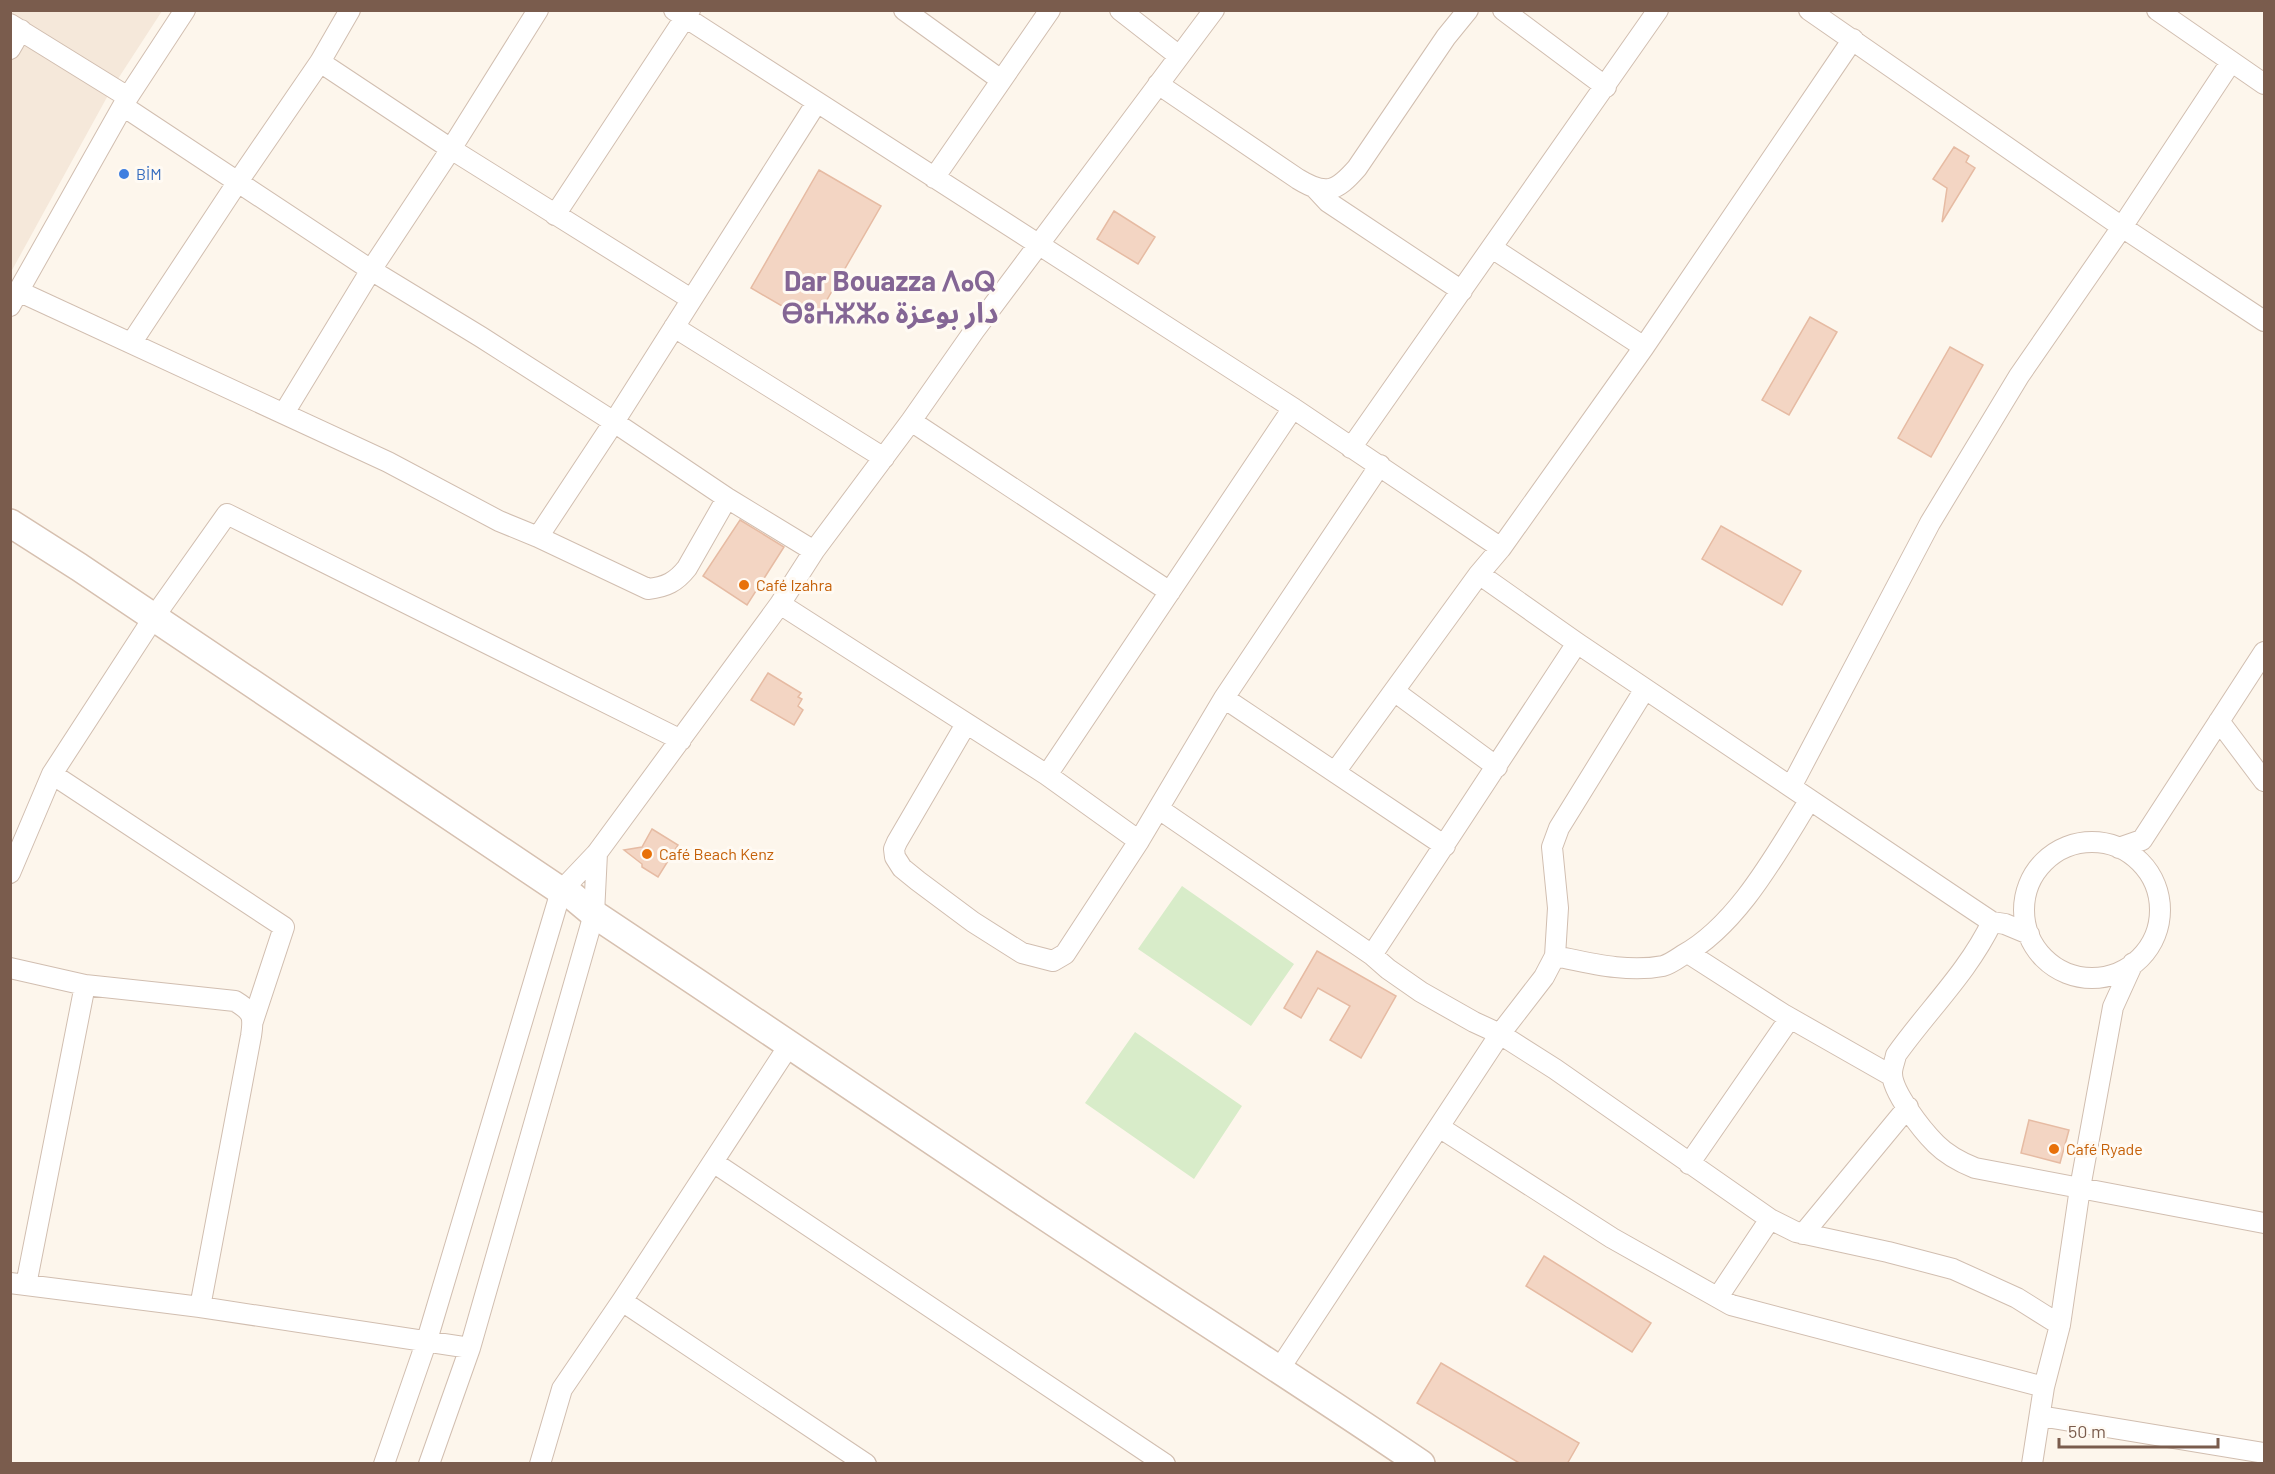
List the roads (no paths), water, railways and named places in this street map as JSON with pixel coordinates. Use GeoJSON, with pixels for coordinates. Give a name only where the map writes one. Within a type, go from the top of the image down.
{"type":"FeatureCollection","features":[{"type":"Feature","properties":{"kind":"street"},"geometry":{"type":"LineString","coordinates":[[185,10],[126,102],[14,299],[132,342],[388,462],[499,521],[648,589],[663,587],[680,577],[727,498]]}},
{"type":"Feature","properties":{"kind":"street"},"geometry":{"type":"LineString","coordinates":[[132,342],[320,62],[350,10]]}},
{"type":"Feature","properties":{"kind":"street"},"geometry":{"type":"LineString","coordinates":[[284,413],[370,270],[451,149],[538,10]]}},
{"type":"Feature","properties":{"kind":"street"},"geometry":{"type":"LineString","coordinates":[[904,10],[1001,80]]}},
{"type":"Feature","properties":{"kind":"street"},"geometry":{"type":"LineString","coordinates":[[934,178],[1050,10]]}},
{"type":"Feature","properties":{"kind":"street"},"geometry":{"type":"LineString","coordinates":[[1120,10],[1179,56]]}},
{"type":"Feature","properties":{"kind":"street"},"geometry":{"type":"LineString","coordinates":[[384,1464],[427,1340],[561,891],[597,853],[681,740],[780,604],[814,551],[911,421],[1037,245],[1214,10]]}},
{"type":"Feature","properties":{"kind":"street"},"geometry":{"type":"LineString","coordinates":[[1315,188],[1336,188],[1351,175],[1468,10]]}},
{"type":"Feature","properties":{"kind":"street"},"geometry":{"type":"LineString","coordinates":[[1503,10],[1606,87]]}},
{"type":"Feature","properties":{"kind":"street"},"geometry":{"type":"LineString","coordinates":[[1352,448],[1659,10]]}},
{"type":"Feature","properties":{"kind":"street"},"geometry":{"type":"LineString","coordinates":[[1809,10],[2122,227],[2265,321]]}},
{"type":"Feature","properties":{"kind":"street"},"geometry":{"type":"LineString","coordinates":[[2157,10],[2265,84]]}},
{"type":"Feature","properties":{"kind":"street"},"geometry":{"type":"LineString","coordinates":[[555,215],[683,13],[1037,245],[1293,408],[1501,548]]}},
{"type":"Feature","properties":{"kind":"street"},"geometry":{"type":"LineString","coordinates":[[10,49],[16,27],[126,102],[237,183],[370,270],[615,422],[727,498],[814,551]]}},
{"type":"Feature","properties":{"kind":"street"},"geometry":{"type":"LineString","coordinates":[[1335,772],[1479,574],[1501,548],[1644,347],[1853,39]]}},
{"type":"Feature","properties":{"kind":"street"},"geometry":{"type":"LineString","coordinates":[[320,62],[451,149],[691,299]]}},
{"type":"Feature","properties":{"kind":"street"},"geometry":{"type":"LineString","coordinates":[[1791,787],[1930,523],[2019,376],[2122,227],[2231,62]]}},
{"type":"Feature","properties":{"kind":"street"},"geometry":{"type":"LineString","coordinates":[[1158,84],[1298,179],[1315,188],[1328,202],[1462,291]]}},
{"type":"Feature","properties":{"kind":"street"},"geometry":{"type":"LineString","coordinates":[[538,537],[615,422],[817,102]]}},
{"type":"Feature","properties":{"kind":"street"},"geometry":{"type":"LineString","coordinates":[[1492,248],[1644,347]]}},
{"type":"Feature","properties":{"kind":"street"},"geometry":{"type":"LineString","coordinates":[[674,327],[884,458]]}},
{"type":"Feature","properties":{"kind":"street"},"geometry":{"type":"LineString","coordinates":[[1047,775],[1293,408]]}},
{"type":"Feature","properties":{"kind":"street"},"geometry":{"type":"LineString","coordinates":[[911,421],[1170,592]]}},
{"type":"Feature","properties":{"kind":"street"},"geometry":{"type":"LineString","coordinates":[[966,724],[894,849],[896,857],[902,868],[973,922],[1022,953],[1053,961],[1065,954],[1159,809],[1224,698],[1380,465]]}},
{"type":"Feature","properties":{"kind":"street"},"geometry":{"type":"LineString","coordinates":[[10,873],[52,774],[154,617],[227,514],[681,740]]}},
{"type":"Feature","properties":{"kind":"street"},"geometry":{"type":"LineString","coordinates":[[10,523],[154,617],[561,891],[570,894],[594,914],[1042,1215],[1189,1312],[1280,1368],[1421,1464]]}},
{"type":"Feature","properties":{"kind":"street"},"geometry":{"type":"LineString","coordinates":[[1479,574],[1809,801],[1999,923],[2029,934]]}},
{"type":"Feature","properties":{"kind":"street"},"geometry":{"type":"LineString","coordinates":[[780,604],[1047,775],[1139,841]]}},
{"type":"Feature","properties":{"kind":"street"},"geometry":{"type":"LineString","coordinates":[[1372,955],[1577,643]]}},
{"type":"Feature","properties":{"kind":"street"},"geometry":{"type":"LineString","coordinates":[[2119,848],[2142,840],[2265,652]]}},
{"type":"Feature","properties":{"kind":"street"},"geometry":{"type":"LineString","coordinates":[[1280,1368],[1500,1034],[1544,977],[1555,956],[1558,908],[1552,847],[1558,828],[1645,689]]}},
{"type":"Feature","properties":{"kind":"street"},"geometry":{"type":"LineString","coordinates":[[1394,691],[1497,766]]}},
{"type":"Feature","properties":{"kind":"street"},"geometry":{"type":"LineString","coordinates":[[1224,698],[1445,846]]}},
{"type":"Feature","properties":{"kind":"street"},"geometry":{"type":"LineString","coordinates":[[2219,722],[2265,781]]}},
{"type":"Feature","properties":{"kind":"street"},"geometry":{"type":"LineString","coordinates":[[52,774],[284,927],[253,1021],[200,1306]]}},
{"type":"Feature","properties":{"kind":"street"},"geometry":{"type":"LineString","coordinates":[[1555,956],[1625,969],[1665,966],[1688,952],[1707,938],[1758,883],[1809,801]]}},
{"type":"Feature","properties":{"kind":"street"},"geometry":{"type":"LineString","coordinates":[[1159,809],[1372,955],[1421,992],[1500,1034],[1574,1081],[1770,1219],[1803,1234],[1888,1251],[1953,1269],[2017,1298],[2060,1325]]}},
{"type":"Feature","properties":{"kind":"street"},"geometry":{"type":"LineString","coordinates":[[2032,1464],[2044,1387],[2060,1325],[2080,1188],[2113,1007],[2133,963],[2148,946],[2157,926],[2158,898],[2148,872],[2142,840]]}},
{"type":"Feature","properties":{"kind":"street"},"geometry":{"type":"LineString","coordinates":[[2133,963],[2112,974],[2094,977],[2073,975],[2055,966],[2039,952],[2029,934],[2025,920],[2026,893],[2040,866],[2054,854],[2071,845],[2101,843],[2119,848],[2136,858],[2148,872]]}},
{"type":"Feature","properties":{"kind":"street"},"geometry":{"type":"LineString","coordinates":[[429,1464],[470,1348],[594,914],[597,853]]}},
{"type":"Feature","properties":{"kind":"street"},"geometry":{"type":"LineString","coordinates":[[2025,906],[1999,923],[1896,1056],[1892,1076],[1902,1099],[1936,1144],[1961,1163],[1975,1167],[2265,1222]]}},
{"type":"Feature","properties":{"kind":"street"},"geometry":{"type":"LineString","coordinates":[[1688,952],[1790,1018],[1892,1076]]}},
{"type":"Feature","properties":{"kind":"street"},"geometry":{"type":"LineString","coordinates":[[10,968],[85,985],[235,1001],[248,1009],[253,1021]]}},
{"type":"Feature","properties":{"kind":"street"},"geometry":{"type":"LineString","coordinates":[[2094,977],[2113,1007]]}},
{"type":"Feature","properties":{"kind":"street"},"geometry":{"type":"LineString","coordinates":[[85,985],[18,1284],[200,1306],[470,1348]]}},
{"type":"Feature","properties":{"kind":"street"},"geometry":{"type":"LineString","coordinates":[[1689,1164],[1790,1018]]}},
{"type":"Feature","properties":{"kind":"street"},"geometry":{"type":"LineString","coordinates":[[544,1462],[562,1389],[790,1044]]}},
{"type":"Feature","properties":{"kind":"street"},"geometry":{"type":"LineString","coordinates":[[1803,1234],[1908,1107]]}},
{"type":"Feature","properties":{"kind":"street"},"geometry":{"type":"LineString","coordinates":[[1439,1127],[1612,1238],[1731,1305],[2044,1387]]}},
{"type":"Feature","properties":{"kind":"street"},"geometry":{"type":"LineString","coordinates":[[713,1162],[1165,1464]]}},
{"type":"Feature","properties":{"kind":"street"},"geometry":{"type":"LineString","coordinates":[[1718,1298],[1770,1219]]}},
{"type":"Feature","properties":{"kind":"street"},"geometry":{"type":"LineString","coordinates":[[622,1301],[866,1464]]}},
{"type":"Feature","properties":{"kind":"street"},"geometry":{"type":"LineString","coordinates":[[2040,1416],[2265,1453]]}},
{"type":"Feature","properties":{"kind":"place","name":"BİM"},"geometry":{"type":"Point","coordinates":[124,174]}},
{"type":"Feature","properties":{"kind":"place","name":"Café Izahra"},"geometry":{"type":"Point","coordinates":[744,585]}},
{"type":"Feature","properties":{"kind":"place","name":"Café Beach Kenz"},"geometry":{"type":"Point","coordinates":[647,854]}},
{"type":"Feature","properties":{"kind":"place","name":"Café Ryade"},"geometry":{"type":"Point","coordinates":[2054,1149]}},
{"type":"Feature","properties":{"kind":"district","name":"Dar Bouazza ⴷⴰⵕ ⴱⵓⵄⵣⵣⴰ دار بوعزة"},"geometry":{"type":"Point","coordinates":[890,297]}}]}
